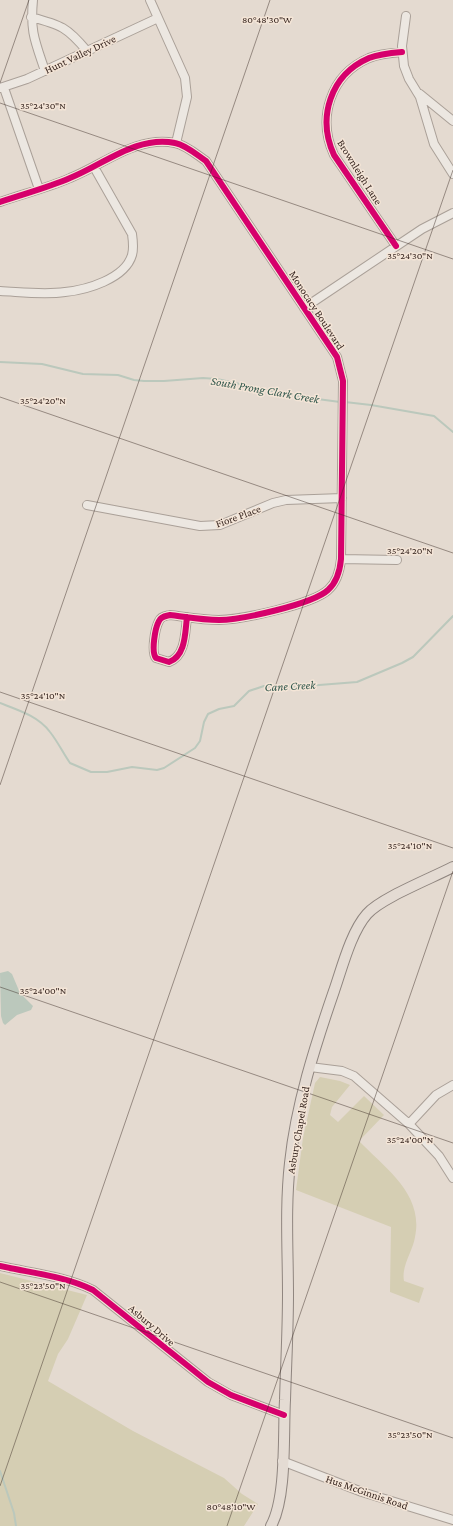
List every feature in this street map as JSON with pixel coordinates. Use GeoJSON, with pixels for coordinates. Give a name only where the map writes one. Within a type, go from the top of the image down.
{"type":"FeatureCollection","features":[{"type":"Feature","properties":{"kind":"main road","name":"Asbury Chapel Road"},"geometry":{"type":"LineString","coordinates":[[271,1526],[279,1505],[282,1461],[288,1295],[288,1180],[297,1124],[310,1066],[333,993],[361,922],[367,914],[379,904],[453,867]]}},
{"type":"Feature","properties":{"kind":"street"},"geometry":{"type":"LineString","coordinates":[[33,0],[31,17],[35,43],[45,70]]}},
{"type":"Feature","properties":{"kind":"street"},"geometry":{"type":"LineString","coordinates":[[150,0],[185,78],[187,98],[176,143]]}},
{"type":"Feature","properties":{"kind":"street"},"geometry":{"type":"LineString","coordinates":[[406,16],[402,52],[406,73],[419,94],[431,137],[453,174]]}},
{"type":"Feature","properties":{"kind":"street"},"geometry":{"type":"LineString","coordinates":[[31,17],[58,24],[71,32],[87,51]]}},
{"type":"Feature","properties":{"kind":"street","name":"Hunt Valley Drive"},"geometry":{"type":"LineString","coordinates":[[2,88],[158,18]]}},
{"type":"Feature","properties":{"kind":"street","name":"Brownleigh Lane"},"geometry":{"type":"LineString","coordinates":[[396,246],[334,155],[329,142],[326,123],[331,97],[337,84],[346,73],[357,64],[370,58],[383,54],[402,52]]}},
{"type":"Feature","properties":{"kind":"street"},"geometry":{"type":"LineString","coordinates":[[2,88],[39,189]]}},
{"type":"Feature","properties":{"kind":"street"},"geometry":{"type":"LineString","coordinates":[[419,94],[453,121]]}},
{"type":"Feature","properties":{"kind":"street","name":"Monocacy Boulevard"},"geometry":{"type":"LineString","coordinates":[[0,202],[39,189],[94,167],[136,146],[155,142],[176,143],[194,152],[206,161],[336,358],[342,373],[343,392],[342,498],[341,559],[333,584],[321,596],[283,608],[230,619],[219,620],[170,615],[165,616],[159,621],[153,650],[156,658],[169,662],[178,657],[182,647],[187,617]]}},
{"type":"Feature","properties":{"kind":"street"},"geometry":{"type":"LineString","coordinates":[[0,291],[64,293],[81,289],[108,279],[127,265],[132,255],[134,244],[132,234],[94,167]]}},
{"type":"Feature","properties":{"kind":"street"},"geometry":{"type":"LineString","coordinates":[[304,308],[422,229],[453,213]]}},
{"type":"Feature","properties":{"kind":"street","name":"Fiore Place"},"geometry":{"type":"LineString","coordinates":[[87,505],[200,526],[220,525],[273,503],[286,500],[342,498]]}},
{"type":"Feature","properties":{"kind":"street"},"geometry":{"type":"LineString","coordinates":[[341,559],[397,560]]}},
{"type":"Feature","properties":{"kind":"street"},"geometry":{"type":"LineString","coordinates":[[310,1066],[342,1070],[354,1076],[408,1124],[439,1156],[453,1178]]}},
{"type":"Feature","properties":{"kind":"street"},"geometry":{"type":"LineString","coordinates":[[408,1124],[436,1095],[453,1085]]}},
{"type":"Feature","properties":{"kind":"street","name":"Asbury Drive"},"geometry":{"type":"LineString","coordinates":[[0,1266],[60,1279],[82,1285],[93,1290],[208,1382],[231,1395],[284,1415]]}},
{"type":"Feature","properties":{"kind":"street","name":"Hus McGinnis Road"},"geometry":{"type":"LineString","coordinates":[[282,1461],[355,1490],[453,1520]]}},
{"type":"Feature","properties":{"kind":"shaded area"},"geometry":{"type":"Polygon","coordinates":[[[8,971],[12,974],[20,993],[33,1006],[31,1010],[17,1015],[5,1025],[1,1016],[0,973],[8,971]]]}},
{"type":"Feature","properties":{"kind":"shaded area"},"geometry":{"type":"Polygon","coordinates":[[[320,1077],[340,1081],[350,1085],[332,1107],[330,1115],[338,1122],[364,1096],[384,1115],[359,1141],[391,1172],[408,1195],[414,1208],[416,1222],[415,1237],[404,1270],[404,1281],[424,1288],[419,1303],[390,1292],[391,1227],[296,1190],[303,1138],[315,1083],[320,1077]]]}},
{"type":"Feature","properties":{"kind":"shaded area"},"geometry":{"type":"Polygon","coordinates":[[[0,1273],[87,1295],[68,1339],[58,1354],[48,1381],[133,1431],[224,1478],[242,1494],[258,1504],[244,1526],[0,1526],[0,1273]]]}},
{"type":"Feature","properties":{"kind":"waterway","name":"South Prong Clark Creek"},"geometry":{"type":"LineString","coordinates":[[0,362],[42,364],[83,374],[118,375],[134,380],[144,381],[203,378],[217,379],[295,396],[340,402]]}},
{"type":"Feature","properties":{"kind":"waterway","name":"South Prong Clark Creek"},"geometry":{"type":"LineString","coordinates":[[345,402],[434,416],[453,432]]}},
{"type":"Feature","properties":{"kind":"waterway","name":"Cane Creek"},"geometry":{"type":"LineString","coordinates":[[0,703],[27,714],[40,722],[53,736],[70,763],[91,772],[107,772],[132,767],[157,770],[164,768],[195,748],[200,741],[204,722],[208,714],[219,709],[234,706],[249,691],[264,686],[294,687],[357,682],[413,657],[453,616]]}},
{"type":"Feature","properties":{"kind":"waterway"},"geometry":{"type":"LineString","coordinates":[[0,1471],[14,1513],[16,1526]]}},
{"type":"Feature","properties":{"kind":"cycle path"},"geometry":{"type":"LineString","coordinates":[[396,246],[334,155],[329,141],[327,113],[330,99],[336,86],[345,75],[356,66],[369,58],[389,53],[402,52]]}},
{"type":"Feature","properties":{"kind":"cycle path"},"geometry":{"type":"LineString","coordinates":[[0,202],[61,182],[134,147],[147,143],[175,143],[183,146],[206,161],[337,357],[343,381],[341,559],[339,572],[333,584],[328,590],[308,601],[259,614],[219,620],[170,615],[164,616],[159,621],[155,634],[154,651],[156,658],[169,662],[179,655],[184,643],[187,617]]}},
{"type":"Feature","properties":{"kind":"cycle path"},"geometry":{"type":"LineString","coordinates":[[0,1266],[48,1275],[71,1281],[93,1290],[208,1382],[231,1395],[284,1415]]}}]}
